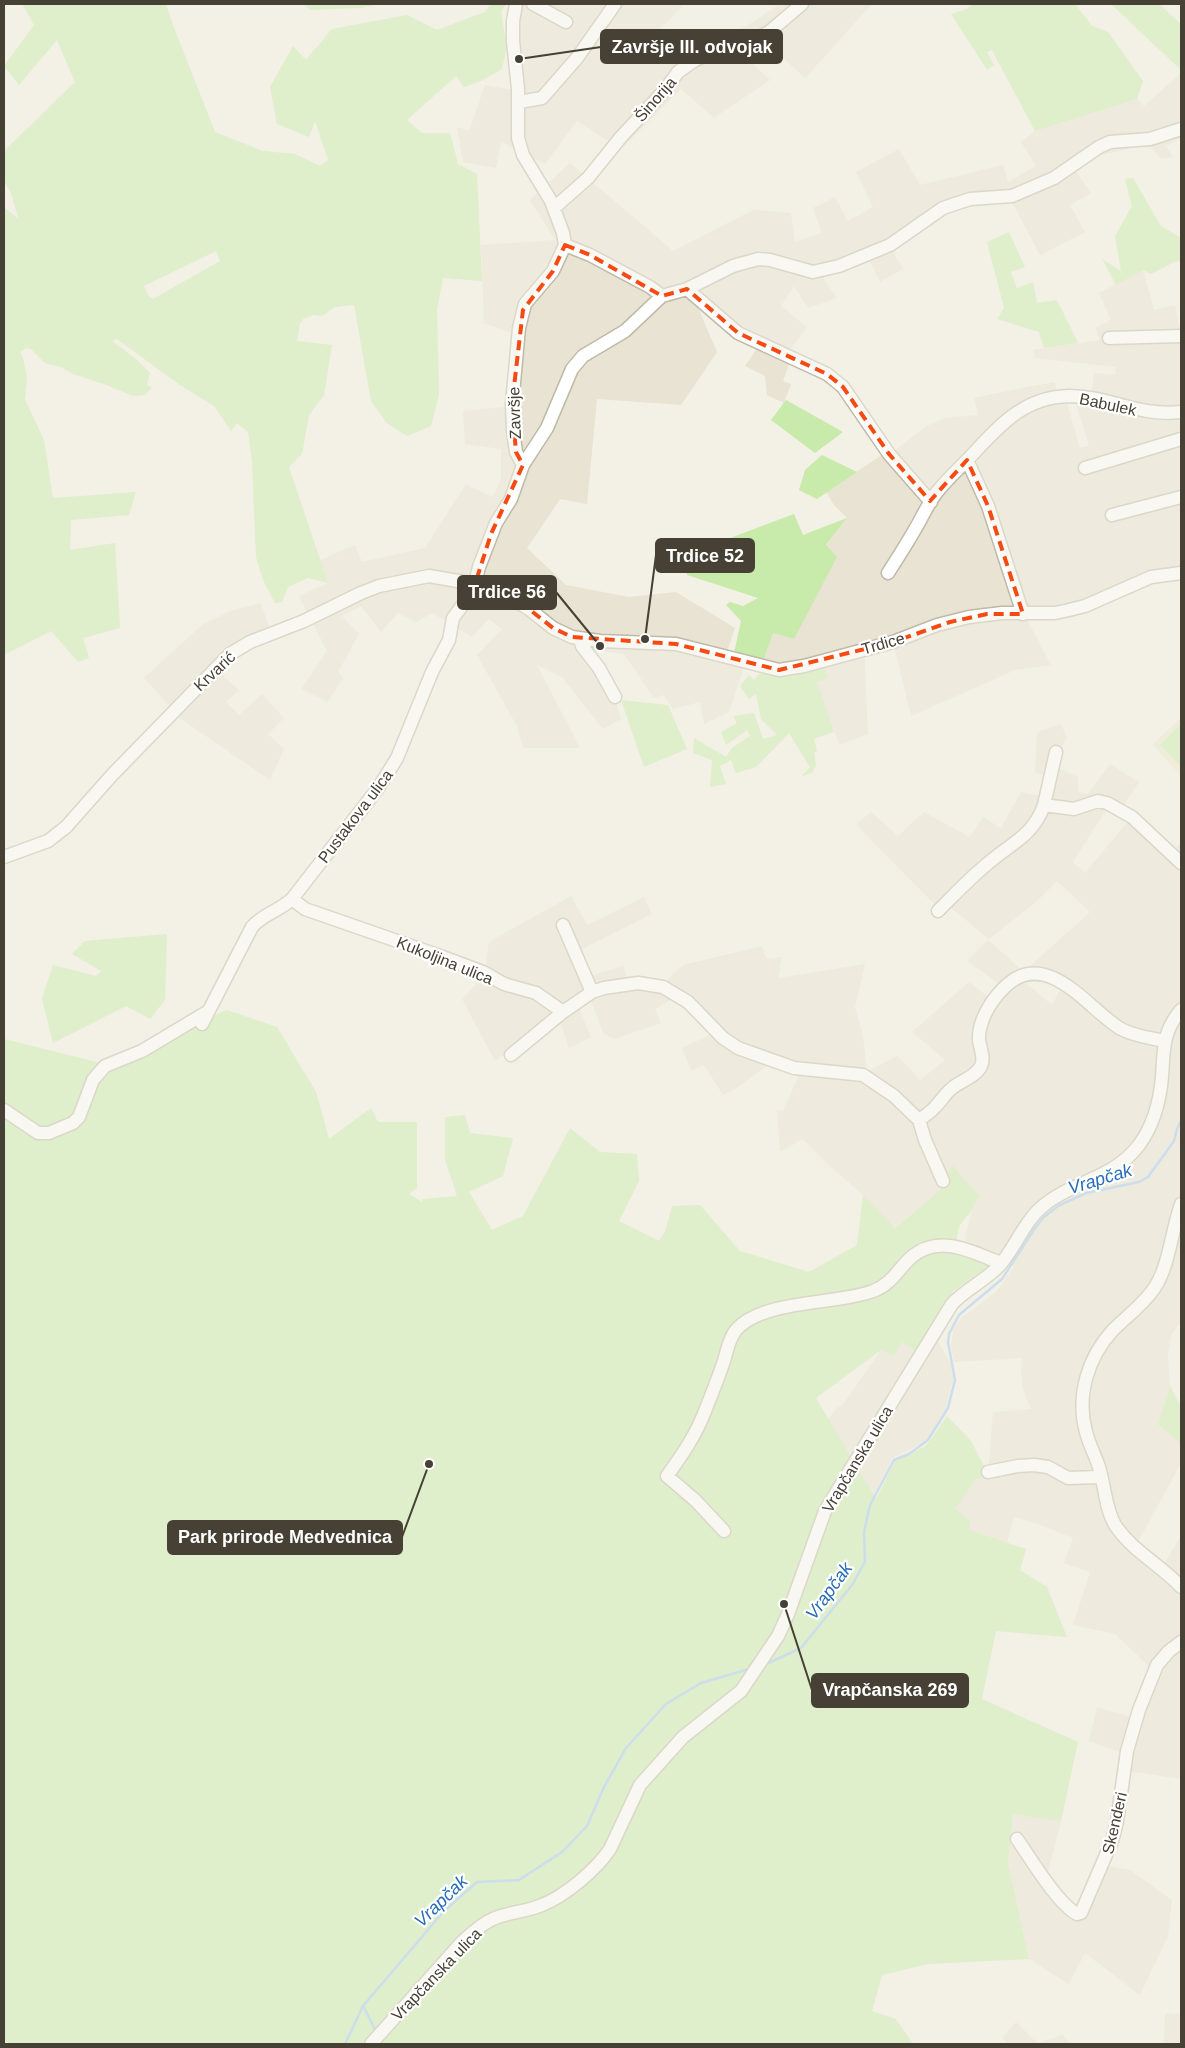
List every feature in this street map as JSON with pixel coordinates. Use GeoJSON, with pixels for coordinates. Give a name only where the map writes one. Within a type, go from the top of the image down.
{"type":"FeatureCollection","features":[{"type":"Feature","properties":{"kind":"street"},"geometry":{"type":"LineString","coordinates":[[516,4],[513,21],[513,41],[519,102],[517,127],[521,148],[554,208],[565,245],[590,255],[650,287],[662,296]]}},
{"type":"Feature","properties":{"kind":"street"},"geometry":{"type":"LineString","coordinates":[[534,4],[566,22]]}},
{"type":"Feature","properties":{"kind":"street"},"geometry":{"type":"LineString","coordinates":[[519,102],[542,98],[577,58],[615,4]]}},
{"type":"Feature","properties":{"kind":"street","name":"Šinorija"},"geometry":{"type":"LineString","coordinates":[[554,208],[588,178],[621,137],[665,90],[678,72],[695,60],[716,51],[751,41],[769,32],[802,4]]}},
{"type":"Feature","properties":{"kind":"street"},"geometry":{"type":"LineString","coordinates":[[475,584],[496,523],[511,499],[523,465],[547,428],[572,368],[590,352],[625,331],[662,296],[687,289],[733,266],[758,259],[770,260],[812,272],[839,266],[890,245],[943,208],[970,199],[1012,196],[1054,178],[1099,147],[1110,142],[1150,140],[1181,129]]}},
{"type":"Feature","properties":{"kind":"street","name":"Završje"},"geometry":{"type":"LineString","coordinates":[[523,465],[516,452],[512,404],[519,328],[526,304],[553,271],[565,245]]}},
{"type":"Feature","properties":{"kind":"street"},"geometry":{"type":"LineString","coordinates":[[687,289],[738,332],[827,374],[843,388],[889,454],[931,502]]}},
{"type":"Feature","properties":{"kind":"street"},"geometry":{"type":"LineString","coordinates":[[1109,338],[1181,336]]}},
{"type":"Feature","properties":{"kind":"street","name":"Babulek"},"geometry":{"type":"LineString","coordinates":[[888,573],[931,502],[950,476],[1009,417],[1026,407],[1052,398],[1070,396],[1096,399],[1156,414],[1181,412]]}},
{"type":"Feature","properties":{"kind":"street"},"geometry":{"type":"LineString","coordinates":[[1085,468],[1181,439]]}},
{"type":"Feature","properties":{"kind":"street"},"geometry":{"type":"LineString","coordinates":[[967,460],[988,506],[1024,614]]}},
{"type":"Feature","properties":{"kind":"street"},"geometry":{"type":"LineString","coordinates":[[1112,515],[1181,498]]}},
{"type":"Feature","properties":{"kind":"street","name":"Trdice"},"geometry":{"type":"LineString","coordinates":[[475,584],[520,602],[552,628],[580,640],[676,644],[779,670],[804,666],[893,642],[950,622],[987,614],[1055,613],[1069,610],[1085,606],[1143,580],[1160,575],[1181,573]]}},
{"type":"Feature","properties":{"kind":"street","name":"Krvarić"},"geometry":{"type":"LineString","coordinates":[[4,857],[48,842],[66,827],[112,775],[230,654],[250,642],[304,621],[379,586],[429,576],[475,584]]}},
{"type":"Feature","properties":{"kind":"street","name":"Pustakova ulica"},"geometry":{"type":"LineString","coordinates":[[202,1024],[252,927],[262,917],[285,905],[292,899],[391,769],[432,672],[449,640],[453,618],[470,596],[475,584]]}},
{"type":"Feature","properties":{"kind":"street"},"geometry":{"type":"LineString","coordinates":[[580,640],[582,646],[599,668],[615,697]]}},
{"type":"Feature","properties":{"kind":"street"},"geometry":{"type":"LineString","coordinates":[[938,911],[993,858],[1029,833],[1041,816],[1056,752]]}},
{"type":"Feature","properties":{"kind":"street"},"geometry":{"type":"LineString","coordinates":[[1044,805],[1074,808],[1094,801],[1107,803],[1132,817],[1181,863]]}},
{"type":"Feature","properties":{"kind":"street","name":"Kukoljina ulica"},"geometry":{"type":"LineString","coordinates":[[292,899],[305,908],[443,956],[483,972],[504,984],[536,993],[563,1012]]}},
{"type":"Feature","properties":{"kind":"street"},"geometry":{"type":"LineString","coordinates":[[562,925],[592,992]]}},
{"type":"Feature","properties":{"kind":"street"},"geometry":{"type":"LineString","coordinates":[[918,1120],[930,1112],[950,1089],[971,1076],[981,1067],[982,1058],[979,1036],[987,1010],[1003,989],[1024,975],[1041,974],[1060,981],[1093,1004],[1120,1028],[1137,1035],[1165,1041]]}},
{"type":"Feature","properties":{"kind":"street"},"geometry":{"type":"LineString","coordinates":[[511,1055],[563,1012],[592,992],[604,988],[638,983],[663,987],[688,1002],[723,1038],[738,1048],[794,1068],[863,1075],[894,1096],[918,1120],[943,1181]]}},
{"type":"Feature","properties":{"kind":"street","name":"Vrapčanska ulica"},"geometry":{"type":"LineString","coordinates":[[371,2044],[462,1942],[477,1928],[494,1918],[531,1910],[558,1898],[591,1871],[610,1849],[640,1785],[683,1738],[735,1697],[748,1682],[778,1636],[788,1614],[825,1511],[946,1312],[958,1297],[1001,1263],[1030,1220],[1044,1205],[1066,1191],[1111,1171],[1122,1163],[1140,1144],[1154,1117],[1165,1041],[1172,1024],[1181,1010]]}},
{"type":"Feature","properties":{"kind":"street"},"geometry":{"type":"LineString","coordinates":[[4,1110],[38,1133],[49,1133],[73,1123],[79,1118],[93,1080],[105,1066],[142,1051],[207,1012]]}},
{"type":"Feature","properties":{"kind":"street"},"geometry":{"type":"LineString","coordinates":[[1181,1204],[1160,1279],[1150,1294],[1106,1338],[1089,1368],[1085,1380],[1083,1398],[1085,1430],[1115,1525],[1134,1547],[1166,1571],[1181,1587]]}},
{"type":"Feature","properties":{"kind":"street"},"geometry":{"type":"LineString","coordinates":[[724,1531],[696,1501],[668,1476],[695,1434],[705,1413],[731,1340],[740,1325],[774,1310],[873,1291],[889,1282],[908,1258],[934,1246],[959,1247],[1001,1263]]}},
{"type":"Feature","properties":{"kind":"street"},"geometry":{"type":"LineString","coordinates":[[988,1472],[1034,1465],[1048,1467],[1068,1478],[1101,1477]]}},
{"type":"Feature","properties":{"kind":"street","name":"Skenderi"},"geometry":{"type":"LineString","coordinates":[[1017,1839],[1063,1902],[1072,1911],[1077,1914],[1081,1913],[1084,1910],[1112,1841],[1117,1822],[1128,1751],[1140,1710],[1157,1665],[1169,1651],[1181,1642]]}},
{"type":"Feature","properties":{"kind":"highlighted area"},"geometry":{"type":"Polygon","coordinates":[[[565,245],[590,255],[662,296],[687,289],[738,333],[827,374],[843,387],[889,454],[930,501],[967,460],[988,506],[1023,614],[987,614],[950,622],[893,642],[779,670],[676,644],[572,637],[553,628],[520,602],[475,584],[491,534],[523,465],[516,452],[512,404],[523,310],[553,271],[565,245]]]}},
{"type":"Feature","properties":{"kind":"shaded area"},"geometry":{"type":"Polygon","coordinates":[[[514,4],[684,4],[658,31],[687,49],[745,27],[780,4],[872,4],[805,78],[768,44],[744,56],[770,80],[714,118],[681,89],[621,149],[577,121],[545,164],[501,142],[496,168],[463,162],[457,127],[469,131],[485,85],[513,90],[514,4]]]}},
{"type":"Feature","properties":{"kind":"shaded area"},"geometry":{"type":"Polygon","coordinates":[[[1181,73],[1181,138],[1166,146],[1173,157],[1161,159],[1149,144],[1098,156],[1076,171],[1091,193],[1070,205],[1085,232],[1040,255],[1011,200],[953,210],[926,225],[892,250],[903,269],[880,282],[870,261],[823,278],[837,298],[808,308],[794,286],[781,306],[807,327],[789,351],[790,362],[783,381],[791,384],[784,403],[767,395],[765,376],[745,366],[760,344],[694,298],[717,352],[681,405],[597,399],[587,504],[560,499],[527,548],[566,585],[629,597],[676,592],[735,628],[727,652],[747,658],[729,712],[704,724],[700,702],[673,709],[664,695],[654,698],[624,654],[591,650],[606,671],[621,719],[603,729],[562,677],[537,665],[580,748],[523,748],[517,726],[477,655],[502,629],[489,619],[472,637],[432,613],[416,622],[398,613],[381,632],[361,606],[342,616],[359,634],[338,672],[343,678],[328,702],[301,689],[327,651],[299,596],[328,583],[320,560],[355,545],[362,562],[425,548],[466,484],[493,497],[501,479],[501,449],[465,444],[463,411],[504,407],[512,333],[484,323],[481,245],[555,240],[530,200],[570,163],[673,251],[753,210],[791,213],[795,242],[822,233],[813,208],[835,197],[848,221],[873,207],[856,172],[899,149],[920,185],[1003,165],[1008,182],[1036,166],[1021,142],[1035,131],[1137,99],[1144,106],[1181,73]]]}},
{"type":"Feature","properties":{"kind":"shaded area"},"geometry":{"type":"Polygon","coordinates":[[[1143,270],[1154,310],[1175,305],[1181,334],[1181,571],[1065,607],[1022,610],[1051,665],[1015,670],[911,716],[892,638],[864,646],[868,734],[840,745],[824,706],[817,682],[788,666],[763,662],[773,633],[794,639],[826,546],[847,518],[834,505],[826,492],[885,453],[893,452],[925,427],[945,418],[978,415],[974,398],[1055,382],[1058,401],[1066,400],[1080,448],[1089,446],[1075,400],[1091,402],[1094,373],[1115,375],[1116,367],[1035,358],[1033,350],[1100,340],[1095,328],[1111,320],[1099,293],[1143,270]]]}},
{"type":"Feature","properties":{"kind":"shaded area"},"geometry":{"type":"Polygon","coordinates":[[[261,603],[273,639],[240,654],[221,674],[239,690],[226,702],[239,715],[262,694],[284,718],[268,734],[284,749],[270,780],[181,719],[144,678],[203,624],[233,610],[261,603]]]}},
{"type":"Feature","properties":{"kind":"shaded area"},"geometry":{"type":"Polygon","coordinates":[[[1181,718],[1181,776],[1153,744],[1181,718]]]}},
{"type":"Feature","properties":{"kind":"shaded area"},"geometry":{"type":"Polygon","coordinates":[[[1061,724],[1067,738],[1060,750],[1058,768],[1078,777],[1078,792],[1088,794],[1110,764],[1139,782],[1122,808],[1111,802],[1073,862],[1085,873],[1130,819],[1170,855],[1181,842],[1181,1322],[1171,1335],[1168,1353],[1170,1386],[1158,1425],[1181,1445],[1181,1463],[1134,1549],[1160,1570],[1181,1536],[1181,1779],[1128,1771],[1129,1755],[1089,1741],[1097,1707],[1138,1719],[1155,1672],[1115,1634],[1073,1625],[1090,1572],[1064,1563],[1073,1538],[1014,1517],[1007,1543],[969,1530],[970,1521],[954,1509],[975,1480],[988,1474],[993,1412],[1031,1409],[1023,1389],[1021,1374],[1022,1358],[954,1362],[951,1345],[953,1330],[961,1318],[997,1291],[1014,1266],[970,1247],[965,1237],[972,1210],[979,1196],[952,1165],[945,1177],[944,1188],[894,1228],[863,1195],[803,1139],[780,1152],[777,1110],[783,1111],[802,1068],[768,1065],[735,1089],[723,1095],[704,1065],[691,1070],[682,1048],[719,1031],[681,994],[655,1009],[661,1023],[614,1039],[603,1033],[588,992],[576,1001],[591,1037],[569,1048],[557,1013],[521,1043],[495,1061],[462,999],[484,976],[489,942],[571,896],[587,925],[644,897],[652,914],[572,954],[583,978],[623,966],[630,987],[659,988],[683,965],[762,946],[766,959],[782,957],[778,978],[865,964],[855,1007],[863,1036],[867,1072],[897,1056],[920,1080],[945,1060],[912,1032],[969,982],[995,1002],[1005,988],[967,961],[988,940],[1023,971],[1015,974],[1052,1005],[1064,982],[1034,972],[1028,968],[1090,912],[1057,881],[1036,902],[989,939],[944,902],[938,908],[856,824],[871,812],[898,836],[924,812],[970,837],[983,817],[1001,828],[1021,792],[1049,798],[1055,778],[1035,773],[1037,732],[1061,724]]]}},
{"type":"Feature","properties":{"kind":"shaded area"},"geometry":{"type":"Polygon","coordinates":[[[935,1336],[950,1363],[953,1373],[953,1381],[943,1417],[928,1439],[893,1458],[868,1505],[787,1626],[858,1459],[820,1432],[838,1406],[841,1407],[881,1350],[902,1342],[922,1356],[935,1336]]]}},
{"type":"Feature","properties":{"kind":"shaded area"},"geometry":{"type":"Polygon","coordinates":[[[1013,1813],[1061,1821],[1048,1872],[1079,1910],[1101,1865],[1130,1870],[1172,1900],[1168,1936],[1140,1995],[1085,1953],[1069,1984],[1029,1959],[1008,1863],[1013,1813]]]}},
{"type":"Feature","properties":{"kind":"shaded area"},"geometry":{"type":"Polygon","coordinates":[[[1181,2013],[1181,2044],[1164,2044],[1165,2014],[1181,2013]]]}},
{"type":"Feature","properties":{"kind":"shaded area"},"geometry":{"type":"Polygon","coordinates":[[[1016,2022],[1038,2044],[1009,2044],[1002,2038],[1016,2022]]]}},
{"type":"Feature","properties":{"kind":"shaded area"},"geometry":{"type":"Polygon","coordinates":[[[1062,2034],[1070,2044],[1038,2044],[1062,2034]]]}},
{"type":"Feature","properties":{"kind":"green space"},"geometry":{"type":"Polygon","coordinates":[[[22,4],[166,4],[215,132],[263,151],[295,154],[320,166],[328,160],[315,121],[309,137],[277,124],[270,87],[293,46],[306,60],[332,29],[407,15],[437,30],[485,12],[491,4],[506,4],[501,12],[507,47],[502,69],[481,81],[464,87],[456,76],[407,120],[422,133],[450,133],[458,164],[477,174],[482,281],[443,278],[437,310],[439,394],[431,426],[407,436],[387,423],[371,401],[354,305],[335,307],[322,316],[313,315],[303,319],[300,323],[297,341],[332,345],[324,395],[309,415],[302,454],[289,467],[328,583],[308,578],[288,587],[282,602],[275,603],[263,580],[256,557],[252,461],[248,432],[237,423],[231,431],[214,406],[180,385],[117,339],[112,341],[136,359],[150,373],[147,385],[152,388],[145,395],[133,396],[73,374],[61,367],[45,363],[31,349],[26,348],[20,352],[27,378],[25,400],[44,440],[53,498],[136,492],[129,515],[71,520],[70,550],[115,543],[120,628],[83,638],[89,658],[78,662],[51,631],[4,655],[4,207],[18,217],[11,193],[4,181],[4,151],[75,82],[57,40],[19,85],[4,66],[34,25],[22,4]],[[216,251],[144,286],[148,295],[153,299],[220,261],[216,251]]]}},
{"type":"Feature","properties":{"kind":"green space"},"geometry":{"type":"Polygon","coordinates":[[[305,4],[380,4],[360,8],[310,10],[305,4]]]}},
{"type":"Feature","properties":{"kind":"green space"},"geometry":{"type":"Polygon","coordinates":[[[972,4],[1075,4],[1092,26],[1108,32],[1143,81],[1137,99],[1035,131],[992,50],[987,52],[994,65],[987,70],[951,14],[967,9],[972,4]]]}},
{"type":"Feature","properties":{"kind":"green space"},"geometry":{"type":"Polygon","coordinates":[[[1111,4],[1159,4],[1181,24],[1181,70],[1111,4]]]}},
{"type":"Feature","properties":{"kind":"green space"},"geometry":{"type":"Polygon","coordinates":[[[1133,178],[1161,226],[1181,238],[1181,262],[1176,261],[1151,274],[1143,270],[1116,285],[1102,259],[1121,271],[1115,236],[1132,206],[1125,179],[1133,178]]]}},
{"type":"Feature","properties":{"kind":"green space"},"geometry":{"type":"Polygon","coordinates":[[[1009,232],[1025,267],[1011,272],[1017,288],[1033,282],[1037,303],[1057,300],[1078,343],[1044,348],[1039,332],[997,319],[1004,308],[987,242],[1009,232]]]}},
{"type":"Feature","properties":{"kind":"green space"},"geometry":{"type":"Polygon","coordinates":[[[786,400],[843,432],[815,453],[771,420],[786,400]]]}},
{"type":"Feature","properties":{"kind":"green space"},"geometry":{"type":"Polygon","coordinates":[[[822,455],[857,472],[817,499],[799,490],[805,470],[822,455]]]}},
{"type":"Feature","properties":{"kind":"green space"},"geometry":{"type":"Polygon","coordinates":[[[794,514],[803,535],[847,518],[826,545],[837,557],[794,639],[773,633],[763,662],[734,653],[741,621],[726,605],[730,602],[743,606],[758,598],[687,575],[683,556],[794,514]]]}},
{"type":"Feature","properties":{"kind":"green space"},"geometry":{"type":"Polygon","coordinates":[[[823,664],[828,678],[817,682],[834,732],[814,739],[817,751],[814,753],[816,765],[812,773],[802,776],[810,767],[789,733],[756,767],[736,773],[731,760],[720,766],[726,784],[710,787],[712,760],[693,753],[694,738],[726,757],[732,748],[750,736],[747,730],[726,745],[721,732],[737,723],[733,716],[754,713],[763,739],[777,735],[761,719],[756,694],[749,699],[740,686],[749,675],[754,680],[759,674],[770,674],[823,664]]]}},
{"type":"Feature","properties":{"kind":"green space"},"geometry":{"type":"Polygon","coordinates":[[[621,700],[668,705],[687,749],[644,767],[621,700]]]}},
{"type":"Feature","properties":{"kind":"green space"},"geometry":{"type":"Polygon","coordinates":[[[1181,724],[1181,764],[1180,765],[1160,745],[1181,724]]]}},
{"type":"Feature","properties":{"kind":"green space"},"geometry":{"type":"Polygon","coordinates":[[[167,934],[165,1000],[150,1019],[126,1006],[53,1043],[42,999],[53,965],[96,976],[101,971],[72,954],[85,941],[167,934]]]}},
{"type":"Feature","properties":{"kind":"green space"},"geometry":{"type":"Polygon","coordinates":[[[227,1010],[277,1027],[316,1092],[329,1139],[371,1108],[378,1122],[417,1122],[417,1188],[409,1194],[422,1202],[423,1199],[457,1196],[445,1160],[445,1117],[465,1115],[470,1133],[513,1138],[503,1176],[469,1192],[492,1230],[523,1216],[570,1128],[600,1152],[637,1154],[639,1181],[619,1221],[659,1241],[665,1232],[672,1206],[700,1205],[740,1251],[809,1272],[857,1245],[863,1195],[895,1228],[943,1188],[945,1177],[952,1165],[979,1196],[972,1210],[959,1226],[954,1253],[990,1265],[953,1291],[915,1351],[902,1342],[894,1356],[881,1350],[816,1398],[876,1499],[895,1461],[924,1447],[947,1416],[971,1441],[988,1474],[975,1480],[955,1509],[970,1521],[969,1530],[1026,1549],[1020,1570],[1047,1587],[1067,1637],[996,1631],[982,1699],[1078,1742],[1061,1821],[1013,1814],[1008,1863],[1029,1959],[928,1964],[882,1975],[872,2011],[896,2019],[913,2044],[4,2044],[4,1039],[105,1064],[112,1056],[227,1010]]]}},
{"type":"Feature","properties":{"kind":"green space"},"geometry":{"type":"Polygon","coordinates":[[[1170,1386],[1181,1407],[1181,1445],[1158,1425],[1170,1386]]]}},
{"type":"Feature","properties":{"kind":"waterway","name":"Vrapčak"},"geometry":{"type":"LineString","coordinates":[[764,1665],[801,1648],[852,1585],[865,1562],[864,1532],[870,1505],[894,1460],[909,1454],[928,1440],[948,1408],[955,1380],[948,1342],[949,1334],[959,1315],[1002,1279],[1035,1228],[1044,1217],[1058,1206],[1086,1193],[1139,1182],[1148,1177],[1174,1141],[1181,1121]]}},
{"type":"Feature","properties":{"kind":"waterway","name":"Vrapčak"},"geometry":{"type":"LineString","coordinates":[[345,2044],[363,2006],[444,1911],[477,1882],[519,1880],[562,1852],[587,1826],[604,1787],[626,1748],[666,1704],[701,1683],[749,1669]]}},
{"type":"Feature","properties":{"kind":"waterway"},"geometry":{"type":"LineString","coordinates":[[363,2006],[375,2029]]}},
{"type":"Feature","properties":{"kind":"place","name":"Završje III. odvojak"},"geometry":{"type":"Point","coordinates":[519,59]}},
{"type":"Feature","properties":{"kind":"place","name":"Trdice 52"},"geometry":{"type":"Point","coordinates":[645,639]}},
{"type":"Feature","properties":{"kind":"place","name":"Trdice 56"},"geometry":{"type":"Point","coordinates":[600,646]}},
{"type":"Feature","properties":{"kind":"place","name":"Park prirode Medvednica"},"geometry":{"type":"Point","coordinates":[429,1464]}},
{"type":"Feature","properties":{"kind":"place","name":"Vrapčanska 269"},"geometry":{"type":"Point","coordinates":[784,1604]}}]}
